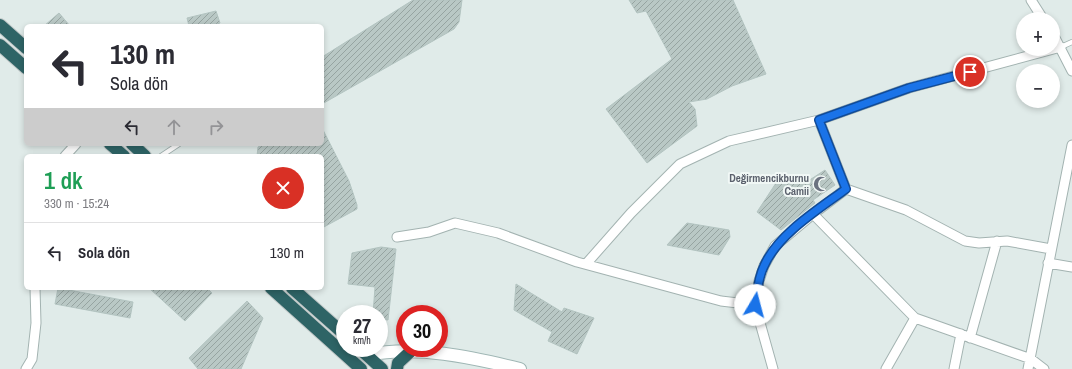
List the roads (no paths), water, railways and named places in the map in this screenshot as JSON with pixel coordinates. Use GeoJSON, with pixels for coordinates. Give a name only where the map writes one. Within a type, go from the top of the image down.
{"type":"FeatureCollection","features":[{"type":"Feature","properties":{"kind":"highway"},"geometry":{"type":"LineString","coordinates":[[0,25],[24,46]]}},
{"type":"Feature","properties":{"kind":"highway"},"geometry":{"type":"LineString","coordinates":[[0,44],[24,66]]}},
{"type":"Feature","properties":{"kind":"highway"},"geometry":{"type":"LineString","coordinates":[[112,146],[122,154]]}},
{"type":"Feature","properties":{"kind":"highway"},"geometry":{"type":"LineString","coordinates":[[136,146],[143,154]]}},
{"type":"Feature","properties":{"kind":"highway"},"geometry":{"type":"LineString","coordinates":[[273,290],[359,367],[362,357]]}},
{"type":"Feature","properties":{"kind":"highway"},"geometry":{"type":"LineString","coordinates":[[294,290],[336,328]]}},
{"type":"Feature","properties":{"kind":"highway"},"geometry":{"type":"LineString","coordinates":[[369,357],[382,369]]}},
{"type":"Feature","properties":{"kind":"highway"},"geometry":{"type":"LineString","coordinates":[[397,369],[398,363],[404,357]]}},
{"type":"Feature","properties":{"kind":"street"},"geometry":{"type":"LineString","coordinates":[[1031,0],[1039,12]]}},
{"type":"Feature","properties":{"kind":"street"},"geometry":{"type":"LineString","coordinates":[[586,264],[631,213],[680,164],[730,141],[819,120],[909,88],[1061,47],[1072,71]]}},
{"type":"Feature","properties":{"kind":"street"},"geometry":{"type":"LineString","coordinates":[[819,120],[846,189],[906,210],[965,241],[979,243],[1007,241],[1051,249]]}},
{"type":"Feature","properties":{"kind":"street"},"geometry":{"type":"LineString","coordinates":[[1028,369],[1072,145]]}},
{"type":"Feature","properties":{"kind":"street"},"geometry":{"type":"LineString","coordinates":[[67,154],[74,146]]}},
{"type":"Feature","properties":{"kind":"street"},"geometry":{"type":"LineString","coordinates":[[774,369],[755,305],[759,281],[764,266],[775,246],[846,189]]}},
{"type":"Feature","properties":{"kind":"street"},"geometry":{"type":"LineString","coordinates":[[813,214],[915,318],[1030,359],[1044,369]]}},
{"type":"Feature","properties":{"kind":"street"},"geometry":{"type":"LineString","coordinates":[[397,237],[429,232],[455,223],[498,232],[586,264],[721,301],[755,305]]}},
{"type":"Feature","properties":{"kind":"street"},"geometry":{"type":"LineString","coordinates":[[970,338],[997,241]]}},
{"type":"Feature","properties":{"kind":"street"},"geometry":{"type":"LineString","coordinates":[[1048,263],[1072,267]]}},
{"type":"Feature","properties":{"kind":"street"},"geometry":{"type":"LineString","coordinates":[[26,369],[32,359],[36,323],[35,290]]}},
{"type":"Feature","properties":{"kind":"street"},"geometry":{"type":"LineString","coordinates":[[886,369],[915,318]]}},
{"type":"Feature","properties":{"kind":"street"},"geometry":{"type":"LineString","coordinates":[[954,369],[961,334]]}},
{"type":"Feature","properties":{"kind":"street"},"geometry":{"type":"LineString","coordinates":[[448,356],[483,360],[520,369]]}},
{"type":"Feature","properties":{"kind":"lane"},"geometry":{"type":"LineString","coordinates":[[1061,47],[1072,42]]}},
{"type":"Feature","properties":{"kind":"lane"},"geometry":{"type":"LineString","coordinates":[[164,154],[175,146]]}},
{"type":"Feature","properties":{"kind":"place","name":"Değirmencikburnu Camii"},"geometry":{"type":"Point","coordinates":[821,184]}}]}
